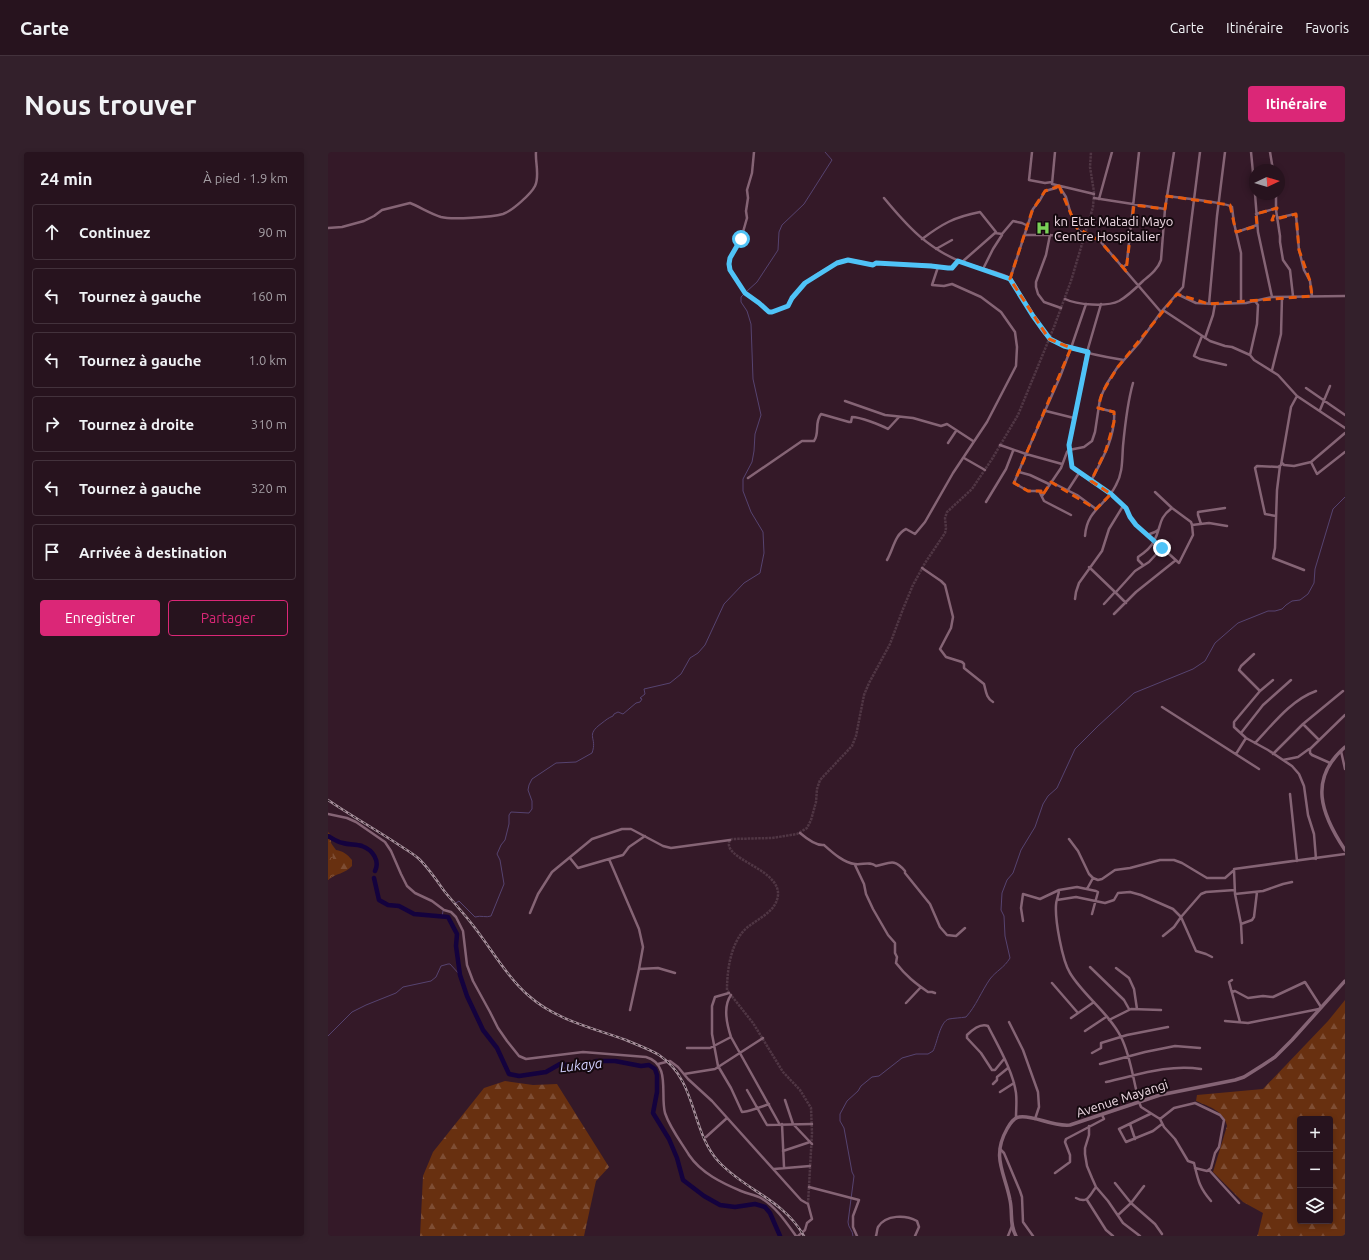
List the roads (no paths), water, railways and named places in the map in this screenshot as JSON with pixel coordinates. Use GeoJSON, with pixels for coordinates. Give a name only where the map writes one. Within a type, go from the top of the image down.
{"type":"FeatureCollection","features":[{"type":"Feature","properties":{"kind":"street"},"geometry":{"type":"LineString","coordinates":[[328,228],[342,227],[364,221],[382,210],[410,203],[441,217],[485,217],[503,214],[515,207],[535,186],[537,178],[536,152]]}},
{"type":"Feature","properties":{"kind":"street"},"geometry":{"type":"LineString","coordinates":[[754,152],[752,173],[747,190],[747,218],[741,239],[730,258],[729,264],[730,270],[745,293],[767,311],[772,312],[788,306],[792,298],[807,282],[831,266],[845,260],[873,265],[876,263],[952,268],[996,232]]}},
{"type":"Feature","properties":{"kind":"street"},"geometry":{"type":"LineString","coordinates":[[1032,152],[1029,180],[1045,183],[1052,182],[1058,186],[1066,197],[1072,218],[1079,231],[1100,241],[1138,286],[1162,311],[1204,337],[1250,355],[1254,360],[1272,370],[1297,396],[1345,428]]}},
{"type":"Feature","properties":{"kind":"street"},"geometry":{"type":"LineString","coordinates":[[1052,182],[1055,152]]}},
{"type":"Feature","properties":{"kind":"street"},"geometry":{"type":"LineString","coordinates":[[1099,199],[1112,152]]}},
{"type":"Feature","properties":{"kind":"street"},"geometry":{"type":"LineString","coordinates":[[1124,268],[1127,264],[1140,152]]}},
{"type":"Feature","properties":{"kind":"street"},"geometry":{"type":"LineString","coordinates":[[1065,300],[1086,304],[1110,304],[1120,301],[1157,268],[1160,263],[1165,208],[1174,152]]}},
{"type":"Feature","properties":{"kind":"street"},"geometry":{"type":"LineString","coordinates":[[1069,450],[1084,448],[1092,441],[1095,432],[1098,408],[1106,385],[1162,311],[1183,287],[1185,281],[1200,152]]}},
{"type":"Feature","properties":{"kind":"street"},"geometry":{"type":"LineString","coordinates":[[1209,304],[1218,203],[1225,152]]}},
{"type":"Feature","properties":{"kind":"street"},"geometry":{"type":"LineString","coordinates":[[1251,152],[1252,164]]}},
{"type":"Feature","properties":{"kind":"street"},"geometry":{"type":"LineString","coordinates":[[1270,152],[1271,164]]}},
{"type":"Feature","properties":{"kind":"street"},"geometry":{"type":"LineString","coordinates":[[1010,279],[1033,209],[1045,191],[1058,186],[1094,194]]}},
{"type":"Feature","properties":{"kind":"street"},"geometry":{"type":"LineString","coordinates":[[1167,196],[1230,205],[1232,207],[1242,260],[1241,303]]}},
{"type":"Feature","properties":{"kind":"street"},"geometry":{"type":"LineString","coordinates":[[884,198],[898,215],[922,239],[936,249],[960,261],[1010,279],[1033,316],[1050,339],[1058,344],[1072,348],[1124,360]]}},
{"type":"Feature","properties":{"kind":"street"},"geometry":{"type":"LineString","coordinates":[[1094,198],[1134,205],[1165,208]]}},
{"type":"Feature","properties":{"kind":"street"},"geometry":{"type":"LineString","coordinates":[[1255,200],[1257,225],[1272,297]]}},
{"type":"Feature","properties":{"kind":"street"},"geometry":{"type":"LineString","coordinates":[[1276,200],[1282,257],[1290,270],[1293,296]]}},
{"type":"Feature","properties":{"kind":"street"},"geometry":{"type":"LineString","coordinates":[[1256,214],[1277,208]]}},
{"type":"Feature","properties":{"kind":"street"},"geometry":{"type":"LineString","coordinates":[[922,239],[939,226],[953,219],[980,212],[996,232],[1002,234]]}},
{"type":"Feature","properties":{"kind":"street"},"geometry":{"type":"LineString","coordinates":[[1277,218],[1296,215],[1299,250],[1304,270],[1310,281],[1312,296]]}},
{"type":"Feature","properties":{"kind":"street"},"geometry":{"type":"LineString","coordinates":[[983,269],[1002,234],[1013,221],[1028,226]]}},
{"type":"Feature","properties":{"kind":"street"},"geometry":{"type":"LineString","coordinates":[[1236,232],[1257,225]]}},
{"type":"Feature","properties":{"kind":"street"},"geometry":{"type":"LineString","coordinates":[[1025,235],[1050,235],[1083,238]]}},
{"type":"Feature","properties":{"kind":"street"},"geometry":{"type":"LineString","coordinates":[[1050,235],[1046,255],[1036,282],[1036,287],[1038,294],[1044,302],[1061,308]]}},
{"type":"Feature","properties":{"kind":"street"},"geometry":{"type":"LineString","coordinates":[[936,249],[952,240]]}},
{"type":"Feature","properties":{"kind":"street"},"geometry":{"type":"LineString","coordinates":[[887,560],[903,529],[915,534],[926,522],[953,473],[987,422],[1016,366],[1017,338],[1015,332],[1001,312],[981,297],[952,284],[944,286],[932,285],[938,266]]}},
{"type":"Feature","properties":{"kind":"street"},"geometry":{"type":"LineString","coordinates":[[1177,294],[1196,303],[1209,304],[1241,303],[1272,297],[1345,296]]}},
{"type":"Feature","properties":{"kind":"street"},"geometry":{"type":"LineString","coordinates":[[1272,370],[1281,334],[1282,297]]}},
{"type":"Feature","properties":{"kind":"street"},"geometry":{"type":"LineString","coordinates":[[1250,355],[1258,318],[1258,306],[1254,301]]}},
{"type":"Feature","properties":{"kind":"street"},"geometry":{"type":"LineString","coordinates":[[1071,515],[1044,501],[1039,491],[1028,491],[1014,483],[1072,348],[1086,304]]}},
{"type":"Feature","properties":{"kind":"street"},"geometry":{"type":"LineString","coordinates":[[1101,304],[1088,352],[1069,445],[1072,467],[1111,494],[1128,510],[1132,520],[1179,563],[1194,533],[1191,522],[1172,508],[1155,492]]}},
{"type":"Feature","properties":{"kind":"street"},"geometry":{"type":"LineString","coordinates":[[1215,304],[1213,315],[1194,356],[1200,359],[1226,365]]}},
{"type":"Feature","properties":{"kind":"street"},"geometry":{"type":"LineString","coordinates":[[1085,536],[1087,523],[1096,509],[1111,494],[1116,486],[1121,472],[1126,415],[1133,383]]}},
{"type":"Feature","properties":{"kind":"street"},"geometry":{"type":"LineString","coordinates":[[1320,410],[1330,386]]}},
{"type":"Feature","properties":{"kind":"street"},"geometry":{"type":"LineString","coordinates":[[1306,388],[1345,415]]}},
{"type":"Feature","properties":{"kind":"street"},"geometry":{"type":"LineString","coordinates":[[1297,396],[1291,407],[1282,463],[1280,466],[1275,548],[1273,558],[1304,570]]}},
{"type":"Feature","properties":{"kind":"street"},"geometry":{"type":"LineString","coordinates":[[846,401],[886,414],[913,418],[941,426],[947,424],[974,442]]}},
{"type":"Feature","properties":{"kind":"street"},"geometry":{"type":"LineString","coordinates":[[1091,481],[1106,450],[1114,422],[1114,412],[1098,408]]}},
{"type":"Feature","properties":{"kind":"street"},"geometry":{"type":"LineString","coordinates":[[1046,411],[1074,418]]}},
{"type":"Feature","properties":{"kind":"street"},"geometry":{"type":"LineString","coordinates":[[748,478],[802,441],[814,441],[818,436],[817,422],[821,414],[849,422],[851,422],[852,417],[856,417],[871,423],[879,424],[888,430],[900,417]]}},
{"type":"Feature","properties":{"kind":"street"},"geometry":{"type":"LineString","coordinates":[[948,443],[956,431]]}},
{"type":"Feature","properties":{"kind":"street"},"geometry":{"type":"LineString","coordinates":[[1282,463],[1284,465],[1292,466],[1311,462],[1345,433]]}},
{"type":"Feature","properties":{"kind":"street"},"geometry":{"type":"LineString","coordinates":[[1000,445],[1013,451],[1062,464]]}},
{"type":"Feature","properties":{"kind":"street"},"geometry":{"type":"LineString","coordinates":[[1042,496],[1069,450]]}},
{"type":"Feature","properties":{"kind":"street"},"geometry":{"type":"LineString","coordinates":[[986,502],[1006,469],[1013,451]]}},
{"type":"Feature","properties":{"kind":"street"},"geometry":{"type":"LineString","coordinates":[[1311,462],[1317,474],[1345,452]]}},
{"type":"Feature","properties":{"kind":"street"},"geometry":{"type":"LineString","coordinates":[[964,458],[985,470]]}},
{"type":"Feature","properties":{"kind":"street"},"geometry":{"type":"LineString","coordinates":[[1276,516],[1265,514],[1255,468],[1257,466],[1280,466]]}},
{"type":"Feature","properties":{"kind":"street"},"geometry":{"type":"LineString","coordinates":[[1019,472],[1068,490],[1096,509]]}},
{"type":"Feature","properties":{"kind":"street"},"geometry":{"type":"LineString","coordinates":[[1068,490],[1079,473]]}},
{"type":"Feature","properties":{"kind":"street"},"geometry":{"type":"LineString","coordinates":[[1076,599],[1078,583],[1102,551],[1109,529],[1123,506]]}},
{"type":"Feature","properties":{"kind":"street"},"geometry":{"type":"LineString","coordinates":[[1143,565],[1138,560],[1138,557],[1155,541],[1164,516],[1172,508]]}},
{"type":"Feature","properties":{"kind":"street"},"geometry":{"type":"LineString","coordinates":[[1201,524],[1198,512],[1224,508]]}},
{"type":"Feature","properties":{"kind":"street"},"geometry":{"type":"LineString","coordinates":[[1192,525],[1209,523],[1227,526]]}},
{"type":"Feature","properties":{"kind":"street"},"geometry":{"type":"LineString","coordinates":[[1147,534],[1159,530]]}},
{"type":"Feature","properties":{"kind":"street"},"geometry":{"type":"LineString","coordinates":[[1104,604],[1135,571],[1149,562],[1162,548]]}},
{"type":"Feature","properties":{"kind":"street"},"geometry":{"type":"LineString","coordinates":[[1114,614],[1140,589],[1176,560]]}},
{"type":"Feature","properties":{"kind":"street"},"geometry":{"type":"LineString","coordinates":[[1089,567],[1126,603]]}},
{"type":"Feature","properties":{"kind":"street"},"geometry":{"type":"LineString","coordinates":[[922,568],[945,585],[953,616],[951,628],[940,649],[946,657],[962,662],[964,664],[964,668],[984,683],[986,693],[993,702]]}},
{"type":"Feature","properties":{"kind":"street"},"geometry":{"type":"LineString","coordinates":[[1254,654],[1241,666],[1239,670],[1260,691]]}},
{"type":"Feature","properties":{"kind":"street"},"geometry":{"type":"LineString","coordinates":[[1273,680],[1260,691],[1234,722],[1234,729],[1296,770],[1304,786],[1308,815],[1314,834],[1316,859]]}},
{"type":"Feature","properties":{"kind":"street"},"geometry":{"type":"LineString","coordinates":[[1241,734],[1263,705],[1291,680]]}},
{"type":"Feature","properties":{"kind":"street"},"geometry":{"type":"LineString","coordinates":[[1255,743],[1286,710],[1304,696],[1316,690]]}},
{"type":"Feature","properties":{"kind":"street"},"geometry":{"type":"LineString","coordinates":[[1273,754],[1303,724],[1343,691]]}},
{"type":"Feature","properties":{"kind":"street"},"geometry":{"type":"LineString","coordinates":[[1162,707],[1259,769]]}},
{"type":"Feature","properties":{"kind":"street"},"geometry":{"type":"LineString","coordinates":[[1283,760],[1298,757],[1310,749],[1345,715]]}},
{"type":"Feature","properties":{"kind":"street"},"geometry":{"type":"LineString","coordinates":[[1303,724],[1319,740]]}},
{"type":"Feature","properties":{"kind":"street"},"geometry":{"type":"LineString","coordinates":[[1236,754],[1246,738]]}},
{"type":"Feature","properties":{"kind":"street"},"geometry":{"type":"LineString","coordinates":[[1345,747],[1330,763],[1322,782],[1323,803],[1328,822],[1345,850]]}},
{"type":"Feature","properties":{"kind":"street"},"geometry":{"type":"LineString","coordinates":[[1310,749],[1310,753],[1312,755],[1330,763]]}},
{"type":"Feature","properties":{"kind":"street"},"geometry":{"type":"LineString","coordinates":[[1340,751],[1345,769]]}},
{"type":"Feature","properties":{"kind":"street"},"geometry":{"type":"LineString","coordinates":[[1290,794],[1297,861]]}},
{"type":"Feature","properties":{"kind":"street"},"geometry":{"type":"LineString","coordinates":[[328,814],[347,818],[356,822],[385,842],[391,851],[400,874],[408,886],[415,893],[432,901],[444,910],[451,912],[456,917],[463,931],[467,965],[473,981],[498,1028],[521,1058],[526,1059],[586,1052],[646,1057],[653,1060],[658,1064],[663,1073],[663,1098],[666,1116],[692,1159],[720,1182],[756,1196],[767,1202],[797,1236],[805,1230],[807,1223],[812,1219],[808,1204],[801,1200],[712,1101],[684,1074],[670,1061],[658,1064]]}},
{"type":"Feature","properties":{"kind":"street"},"geometry":{"type":"LineString","coordinates":[[530,913],[538,894],[552,872],[592,839],[622,829],[631,829],[670,848],[730,840]]}},
{"type":"Feature","properties":{"kind":"street"},"geometry":{"type":"LineString","coordinates":[[800,833],[809,841],[824,846],[836,854],[840,859],[855,865],[866,863],[876,866],[892,862],[897,864],[905,871],[905,873],[930,904],[940,926],[947,936],[956,936],[965,928]]}},
{"type":"Feature","properties":{"kind":"street"},"geometry":{"type":"LineString","coordinates":[[570,858],[578,868],[623,855],[629,847],[645,836]]}},
{"type":"Feature","properties":{"kind":"street"},"geometry":{"type":"LineString","coordinates":[[1069,839],[1078,851],[1086,869],[1093,878],[1100,880],[1115,870],[1162,860],[1174,860],[1182,863],[1207,878],[1225,878],[1234,872],[1235,868],[1242,866],[1316,859],[1345,854]]}},
{"type":"Feature","properties":{"kind":"street"},"geometry":{"type":"LineString","coordinates":[[609,859],[639,929],[643,943],[630,1010]]}},
{"type":"Feature","properties":{"kind":"street"},"geometry":{"type":"LineString","coordinates":[[855,865],[864,882],[866,894],[873,910],[888,935],[896,944],[895,953],[898,957],[896,963],[907,977],[928,992],[934,993]]}},
{"type":"Feature","properties":{"kind":"street"},"geometry":{"type":"LineString","coordinates":[[1234,872],[1234,890],[1241,924],[1242,943]]}},
{"type":"Feature","properties":{"kind":"street"},"geometry":{"type":"LineString","coordinates":[[1087,889],[1093,878]]}},
{"type":"Feature","properties":{"kind":"street"},"geometry":{"type":"LineString","coordinates":[[1235,894],[1257,892],[1292,882]]}},
{"type":"Feature","properties":{"kind":"street"},"geometry":{"type":"LineString","coordinates":[[1023,921],[1021,908],[1023,894],[1040,899],[1059,890],[1077,887],[1097,892],[1096,902],[1092,914]]}},
{"type":"Feature","properties":{"kind":"street"},"geometry":{"type":"LineString","coordinates":[[1059,890],[1056,906],[1057,925],[1069,972],[1109,1020],[1121,1037],[1128,1056],[1141,1108],[1160,1119],[1167,1132],[1175,1139],[1188,1161],[1194,1163],[1196,1178],[1201,1188],[1211,1201]]}},
{"type":"Feature","properties":{"kind":"street"},"geometry":{"type":"LineString","coordinates":[[1163,936],[1174,927],[1198,896],[1203,893],[1234,890]]}},
{"type":"Feature","properties":{"kind":"street"},"geometry":{"type":"LineString","coordinates":[[1241,924],[1252,920],[1254,917],[1257,892]]}},
{"type":"Feature","properties":{"kind":"street"},"geometry":{"type":"LineString","coordinates":[[1057,900],[1076,897],[1096,902],[1109,902],[1114,900],[1118,893],[1134,893],[1148,898],[1173,909],[1181,917],[1196,951],[1212,957]]}},
{"type":"Feature","properties":{"kind":"street"},"geometry":{"type":"LineString","coordinates":[[1090,967],[1124,1000],[1129,1009]]}},
{"type":"Feature","properties":{"kind":"street"},"geometry":{"type":"LineString","coordinates":[[639,969],[658,968],[675,973]]}},
{"type":"Feature","properties":{"kind":"street"},"geometry":{"type":"LineString","coordinates":[[1116,968],[1129,978],[1134,989],[1138,1010]]}},
{"type":"Feature","properties":{"kind":"street"},"geometry":{"type":"LineString","coordinates":[[1232,980],[1229,982],[1229,987],[1232,992],[1240,1022]]}},
{"type":"Feature","properties":{"kind":"street","name":"Avenue Mayangi"},"geometry":{"type":"LineString","coordinates":[[1016,1118],[1023,1116],[1055,1125],[1065,1126],[1170,1092],[1200,1088],[1244,1077],[1264,1066],[1275,1057],[1345,981]]}},
{"type":"Feature","properties":{"kind":"street"},"geometry":{"type":"LineString","coordinates":[[1225,1021],[1248,1023],[1320,1008],[1305,982],[1274,997],[1263,996],[1247,998],[1234,991],[1232,992]]}},
{"type":"Feature","properties":{"kind":"street"},"geometry":{"type":"LineString","coordinates":[[1052,983],[1078,1013]]}},
{"type":"Feature","properties":{"kind":"street"},"geometry":{"type":"LineString","coordinates":[[906,1004],[921,987]]}},
{"type":"Feature","properties":{"kind":"street"},"geometry":{"type":"LineString","coordinates":[[769,1104],[747,1112],[742,1111],[718,1066],[714,1047],[712,1023],[714,998],[716,996],[730,994],[728,1001],[727,1025],[739,1053],[781,1124],[784,1167]]}},
{"type":"Feature","properties":{"kind":"street"},"geometry":{"type":"LineString","coordinates":[[1071,1018],[1094,1002]]}},
{"type":"Feature","properties":{"kind":"street"},"geometry":{"type":"LineString","coordinates":[[1109,1020],[1129,1009],[1161,1010]]}},
{"type":"Feature","properties":{"kind":"street"},"geometry":{"type":"LineString","coordinates":[[1085,1031],[1106,1017]]}},
{"type":"Feature","properties":{"kind":"street"},"geometry":{"type":"LineString","coordinates":[[1009,1022],[1023,1050],[1038,1092],[1039,1107],[1035,1119]]}},
{"type":"Feature","properties":{"kind":"street"},"geometry":{"type":"LineString","coordinates":[[1004,1059],[994,1070],[992,1070],[981,1053],[967,1038],[967,1035],[974,1029],[987,1024],[1004,1059],[1014,1083],[1016,1094],[1016,1118],[1011,1122],[1004,1134],[1000,1150],[1000,1165],[1010,1199],[1012,1226],[1016,1236]]}},
{"type":"Feature","properties":{"kind":"street"},"geometry":{"type":"LineString","coordinates":[[1092,1053],[1101,1048],[1101,1043],[1152,1029],[1168,1027]]}},
{"type":"Feature","properties":{"kind":"street"},"geometry":{"type":"LineString","coordinates":[[687,1048],[709,1049],[731,1037]]}},
{"type":"Feature","properties":{"kind":"street"},"geometry":{"type":"LineString","coordinates":[[684,1074],[714,1069],[763,1038]]}},
{"type":"Feature","properties":{"kind":"street"},"geometry":{"type":"LineString","coordinates":[[1100,1064],[1128,1056],[1176,1046],[1200,1048]]}},
{"type":"Feature","properties":{"kind":"street"},"geometry":{"type":"LineString","coordinates":[[1106,1082],[1152,1071],[1187,1067],[1201,1069]]}},
{"type":"Feature","properties":{"kind":"street"},"geometry":{"type":"LineString","coordinates":[[993,1084],[997,1080],[997,1077],[1008,1068]]}},
{"type":"Feature","properties":{"kind":"street"},"geometry":{"type":"LineString","coordinates":[[1000,1092],[1014,1083]]}},
{"type":"Feature","properties":{"kind":"street"},"geometry":{"type":"LineString","coordinates":[[747,1090],[767,1125],[812,1124]]}},
{"type":"Feature","properties":{"kind":"street"},"geometry":{"type":"LineString","coordinates":[[783,1151],[811,1143],[794,1124],[785,1100]]}},
{"type":"Feature","properties":{"kind":"street"},"geometry":{"type":"LineString","coordinates":[[1160,1119],[1174,1108],[1195,1103],[1220,1115],[1224,1120],[1219,1147],[1215,1153],[1209,1170]]}},
{"type":"Feature","properties":{"kind":"street"},"geometry":{"type":"LineString","coordinates":[[1055,1173],[1070,1162],[1070,1155],[1065,1142],[1066,1139],[1104,1119],[1102,1114]]}},
{"type":"Feature","properties":{"kind":"street"},"geometry":{"type":"LineString","coordinates":[[1150,1114],[1119,1129],[1126,1142],[1153,1131],[1162,1124]]}},
{"type":"Feature","properties":{"kind":"street"},"geometry":{"type":"LineString","coordinates":[[706,1137],[727,1118]]}},
{"type":"Feature","properties":{"kind":"street"},"geometry":{"type":"LineString","coordinates":[[1130,1124],[1135,1139]]}},
{"type":"Feature","properties":{"kind":"street"},"geometry":{"type":"LineString","coordinates":[[1089,1126],[1089,1135],[1085,1148],[1085,1154],[1090,1173],[1096,1187],[1125,1225],[1140,1236]]}},
{"type":"Feature","properties":{"kind":"street"},"geometry":{"type":"LineString","coordinates":[[1000,1150],[1004,1153],[1022,1197],[1023,1222],[1033,1236]]}},
{"type":"Feature","properties":{"kind":"street"},"geometry":{"type":"LineString","coordinates":[[773,1169],[810,1166]]}},
{"type":"Feature","properties":{"kind":"street"},"geometry":{"type":"LineString","coordinates":[[1195,1168],[1209,1170],[1239,1203]]}},
{"type":"Feature","properties":{"kind":"street"},"geometry":{"type":"LineString","coordinates":[[1115,1183],[1131,1204],[1155,1224],[1162,1234]]}},
{"type":"Feature","properties":{"kind":"street"},"geometry":{"type":"LineString","coordinates":[[1118,1215],[1131,1204],[1144,1186]]}},
{"type":"Feature","properties":{"kind":"street"},"geometry":{"type":"LineString","coordinates":[[809,1187],[859,1200],[853,1216],[853,1227],[858,1236]]}},
{"type":"Feature","properties":{"kind":"street"},"geometry":{"type":"LineString","coordinates":[[1076,1198],[1082,1201],[1087,1200],[1096,1187]]}},
{"type":"Feature","properties":{"kind":"street"},"geometry":{"type":"LineString","coordinates":[[1087,1200],[1106,1230],[1113,1236]]}},
{"type":"Feature","properties":{"kind":"street"},"geometry":{"type":"LineString","coordinates":[[876,1236],[879,1226],[886,1220],[898,1217],[917,1221],[919,1226],[915,1236]]}},
{"type":"Feature","properties":{"kind":"street"},"geometry":{"type":"LineString","coordinates":[[1008,1236],[1012,1226]]}},
{"type":"Feature","properties":{"kind":"waterway"},"geometry":{"type":"LineString","coordinates":[[746,292],[757,282],[778,250],[779,232],[782,225],[804,204],[832,160],[825,152]]}},
{"type":"Feature","properties":{"kind":"waterway"},"geometry":{"type":"LineString","coordinates":[[456,903],[459,901],[475,917],[491,916],[504,884],[500,860],[497,854],[505,840],[509,824],[509,815],[511,812],[529,813],[532,809],[532,801],[528,790],[532,779],[556,763],[576,762],[592,753],[594,743],[592,737],[597,727],[614,714],[618,712],[623,714],[636,703],[640,702],[642,699],[640,698],[645,694],[644,689],[670,683],[681,674],[690,658],[698,653],[705,645],[724,604],[744,583],[760,573],[764,553],[763,532],[751,512],[743,491],[743,479],[752,462],[755,434],[761,415],[753,379],[751,324],[747,311],[741,302],[741,297],[744,294]]}},
{"type":"Feature","properties":{"kind":"waterway"},"geometry":{"type":"LineString","coordinates":[[853,1236],[848,1222],[854,1176],[844,1128],[840,1121],[840,1114],[847,1101],[872,1077],[879,1076],[902,1058],[916,1054],[928,1054],[933,1051],[943,1024],[949,1019],[966,1017],[990,979],[1010,958],[1005,936],[1004,916],[1001,910],[1002,893],[1007,880],[1013,873],[1021,850],[1035,827],[1043,804],[1048,796],[1057,788],[1075,749],[1134,693],[1193,669],[1205,661],[1215,643],[1238,623],[1268,611],[1282,609],[1292,601],[1300,600],[1308,594],[1314,583],[1315,569],[1333,509],[1345,497]]}},
{"type":"Feature","properties":{"kind":"waterway","name":"Lukaya"},"geometry":{"type":"LineString","coordinates":[[328,836],[339,842],[362,846],[369,850],[377,863],[375,871]]}},
{"type":"Feature","properties":{"kind":"waterway","name":"Lukaya"},"geometry":{"type":"LineString","coordinates":[[374,878],[379,900],[388,905],[399,906],[414,914],[448,917],[457,934],[456,946],[460,975],[467,996],[483,1030],[497,1048],[509,1074],[519,1076],[546,1072],[560,1064],[580,1067],[596,1061],[615,1061],[641,1066],[649,1065],[655,1069],[657,1075],[657,1092],[653,1113],[669,1139],[677,1158],[683,1180],[704,1196],[720,1205],[735,1207],[755,1204],[765,1207],[770,1213],[780,1236]]}},
{"type":"Feature","properties":{"kind":"waterway","name":"Lukaya"},"geometry":{"type":"LineString","coordinates":[[442,917],[443,911]]}},
{"type":"Feature","properties":{"kind":"waterway"},"geometry":{"type":"LineString","coordinates":[[328,1036],[352,1012],[396,993],[403,987],[431,981],[436,977],[441,966],[450,964],[460,975]]}},
{"type":"Feature","properties":{"kind":"tunnel"},"geometry":{"type":"LineString","coordinates":[[808,1204],[812,1133],[811,1108],[800,1090],[783,1072],[753,1023],[727,990],[730,961],[737,940],[745,929],[773,908],[778,895],[776,886],[770,878],[734,853],[729,847],[730,840],[772,838],[797,834],[807,828],[816,802],[817,789],[820,780],[852,746],[856,736],[864,695],[890,644],[913,585],[925,563],[945,533],[945,518],[947,512],[972,489],[1018,415],[1054,327],[1071,281],[1093,207],[1094,192],[1090,167],[1091,152]]}},
{"type":"Feature","properties":{"kind":"railway"},"geometry":{"type":"LineString","coordinates":[[328,800],[418,858],[472,924],[500,964],[521,989],[529,996],[551,1011],[563,1017],[626,1040],[651,1051],[659,1055],[672,1066],[681,1078],[703,1136],[710,1150],[719,1162],[741,1181],[786,1213],[804,1236]]}},
{"type":"Feature","properties":{"kind":"place","name":"kn Etat Matadi Mayo Centre Hospitalier"},"geometry":{"type":"Point","coordinates":[1043,228]}}]}
